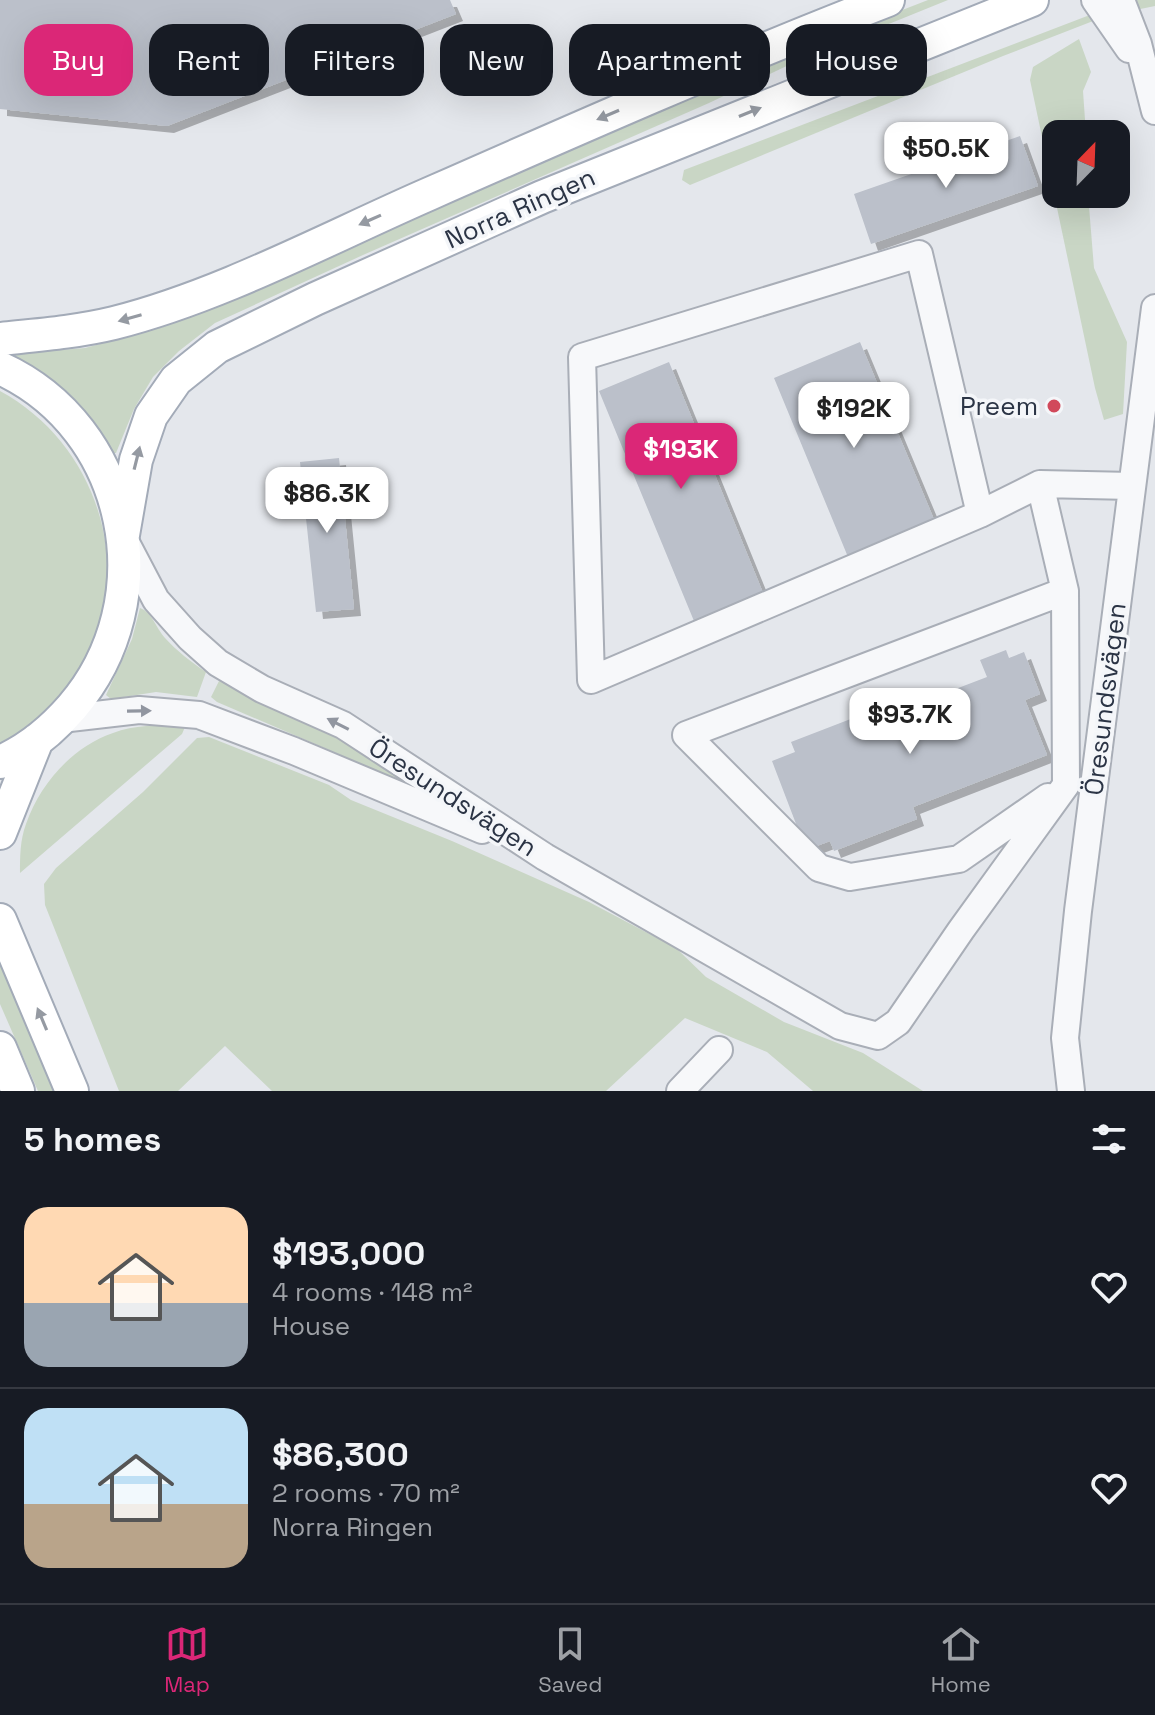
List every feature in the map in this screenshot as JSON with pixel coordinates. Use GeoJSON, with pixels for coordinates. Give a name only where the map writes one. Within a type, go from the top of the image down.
{"type":"FeatureCollection","features":[{"type":"Feature","properties":{"kind":"main road","name":"Norra Ringen"},"geometry":{"type":"LineString","coordinates":[[0,339],[76,331],[183,301],[583,126],[888,0]]}},
{"type":"Feature","properties":{"kind":"main road","name":"Norra Ringen"},"geometry":{"type":"LineString","coordinates":[[124,537],[136,460],[151,416],[176,380],[217,347],[542,197],[1032,0]]}},
{"type":"Feature","properties":{"kind":"main road"},"geometry":{"type":"LineString","coordinates":[[0,368],[41,393],[66,416],[87,442],[112,492],[124,537],[125,572],[122,604],[113,636],[89,685],[61,719],[37,740],[0,762]]}},
{"type":"Feature","properties":{"kind":"main road"},"geometry":{"type":"LineString","coordinates":[[0,833],[37,740]]}},
{"type":"Feature","properties":{"kind":"main road"},"geometry":{"type":"LineString","coordinates":[[0,920],[72,1091]]}},
{"type":"Feature","properties":{"kind":"main road"},"geometry":{"type":"LineString","coordinates":[[0,1048],[18,1091]]}},
{"type":"Feature","properties":{"kind":"street"},"geometry":{"type":"LineString","coordinates":[[1095,0],[1145,76]]}},
{"type":"Feature","properties":{"kind":"street"},"geometry":{"type":"LineString","coordinates":[[1121,0],[1138,44],[1155,111]]}},
{"type":"Feature","properties":{"kind":"street"},"geometry":{"type":"LineString","coordinates":[[980,514],[919,254],[582,357],[591,680],[980,514],[1040,484],[1132,486]]}},
{"type":"Feature","properties":{"kind":"street","name":"Öresundsvägen"},"geometry":{"type":"LineString","coordinates":[[1071,1091],[1065,1038],[1078,911],[1155,308]]}},
{"type":"Feature","properties":{"kind":"street"},"geometry":{"type":"LineString","coordinates":[[545,857],[840,1026],[878,1036],[898,1022],[1066,785],[1065,591],[1040,484]]}},
{"type":"Feature","properties":{"kind":"street","name":"Öresundsvägen"},"geometry":{"type":"LineString","coordinates":[[124,537],[156,600],[190,638],[218,663],[262,689],[343,725],[545,857]]}},
{"type":"Feature","properties":{"kind":"street"},"geometry":{"type":"LineString","coordinates":[[1065,591],[686,735],[819,868],[850,877],[959,859],[1066,785]]}},
{"type":"Feature","properties":{"kind":"street","name":"Öresundsvägen"},"geometry":{"type":"LineString","coordinates":[[61,719],[139,710],[199,715],[294,751],[545,857]]}},
{"type":"Feature","properties":{"kind":"street"},"geometry":{"type":"LineString","coordinates":[[680,1091],[719,1050]]}},
{"type":"Feature","properties":{"kind":"green space"},"geometry":{"type":"Polygon","coordinates":[[[928,0],[948,0],[889,24],[866,24],[928,0]]]}},
{"type":"Feature","properties":{"kind":"green space"},"geometry":{"type":"Polygon","coordinates":[[[1129,0],[1155,0],[1155,6],[1106,16],[927,87],[927,77],[1129,0]]]}},
{"type":"Feature","properties":{"kind":"green space"},"geometry":{"type":"Polygon","coordinates":[[[1079,39],[1091,72],[1083,91],[1085,120],[1042,120],[1042,137],[1030,80],[1033,67],[1079,39]]]}},
{"type":"Feature","properties":{"kind":"green space"},"geometry":{"type":"Polygon","coordinates":[[[786,55],[786,66],[770,74],[770,62],[786,55]]]}},
{"type":"Feature","properties":{"kind":"green space"},"geometry":{"type":"Polygon","coordinates":[[[691,96],[724,96],[215,323],[179,351],[153,377],[134,409],[116,453],[86,416],[13,360],[14,354],[85,348],[163,327],[691,96]]]}},
{"type":"Feature","properties":{"kind":"green space"},"geometry":{"type":"Polygon","coordinates":[[[878,96],[906,96],[690,185],[682,180],[684,170],[878,96]]]}},
{"type":"Feature","properties":{"kind":"green space"},"geometry":{"type":"Polygon","coordinates":[[[1057,208],[1089,208],[1094,268],[1127,342],[1123,414],[1104,420],[1057,208]]]}},
{"type":"Feature","properties":{"kind":"green space"},"geometry":{"type":"Polygon","coordinates":[[[0,391],[35,415],[63,444],[85,478],[100,516],[107,555],[106,596],[97,636],[79,674],[44,715],[0,747],[0,391]]]}},
{"type":"Feature","properties":{"kind":"green space"},"geometry":{"type":"Polygon","coordinates":[[[140,608],[151,617],[170,643],[206,672],[197,697],[156,692],[111,699],[106,695],[132,639],[140,608]]]}},
{"type":"Feature","properties":{"kind":"green space"},"geometry":{"type":"Polygon","coordinates":[[[219,681],[332,730],[419,784],[413,786],[217,702],[211,697],[219,681]]]}},
{"type":"Feature","properties":{"kind":"green space"},"geometry":{"type":"Polygon","coordinates":[[[180,724],[185,727],[182,734],[20,873],[23,836],[32,809],[49,781],[71,757],[98,739],[121,730],[180,724]]]}},
{"type":"Feature","properties":{"kind":"green space"},"geometry":{"type":"Polygon","coordinates":[[[209,737],[329,785],[351,800],[589,902],[676,948],[706,977],[784,1022],[863,1053],[923,1091],[813,1091],[767,1052],[685,1018],[606,1091],[272,1091],[225,1046],[178,1091],[119,1091],[45,905],[44,884],[56,868],[143,792],[197,738],[209,737]]]}},
{"type":"Feature","properties":{"kind":"green space"},"geometry":{"type":"Polygon","coordinates":[[[0,963],[55,1091],[38,1091],[0,1004],[0,963]]]}},
{"type":"Feature","properties":{"kind":"building"},"geometry":{"type":"Polygon","coordinates":[[[0,0],[450,0],[456,14],[424,26],[424,24],[285,24],[285,80],[269,86],[269,24],[149,24],[149,96],[244,96],[167,126],[0,109],[0,0]]]}},
{"type":"Feature","properties":{"kind":"building"},"geometry":{"type":"Polygon","coordinates":[[[1020,136],[1038,186],[871,244],[854,194],[1020,136]]]}},
{"type":"Feature","properties":{"kind":"building"},"geometry":{"type":"Polygon","coordinates":[[[860,342],[935,522],[848,557],[774,378],[860,342]]]}},
{"type":"Feature","properties":{"kind":"building"},"geometry":{"type":"Polygon","coordinates":[[[669,362],[763,593],[694,621],[599,391],[669,362]]]}},
{"type":"Feature","properties":{"kind":"building"},"geometry":{"type":"Polygon","coordinates":[[[339,458],[354,609],[316,612],[300,462],[339,458]]]}},
{"type":"Feature","properties":{"kind":"building"},"geometry":{"type":"Polygon","coordinates":[[[1006,650],[1009,658],[1024,652],[1040,694],[1025,700],[1047,755],[913,807],[917,819],[834,851],[830,841],[806,850],[772,761],[795,752],[791,742],[874,710],[877,719],[987,677],[980,660],[1006,650]]]}},
{"type":"Feature","properties":{"kind":"place","name":"Preem"},"geometry":{"type":"Point","coordinates":[1054,406]}}]}
